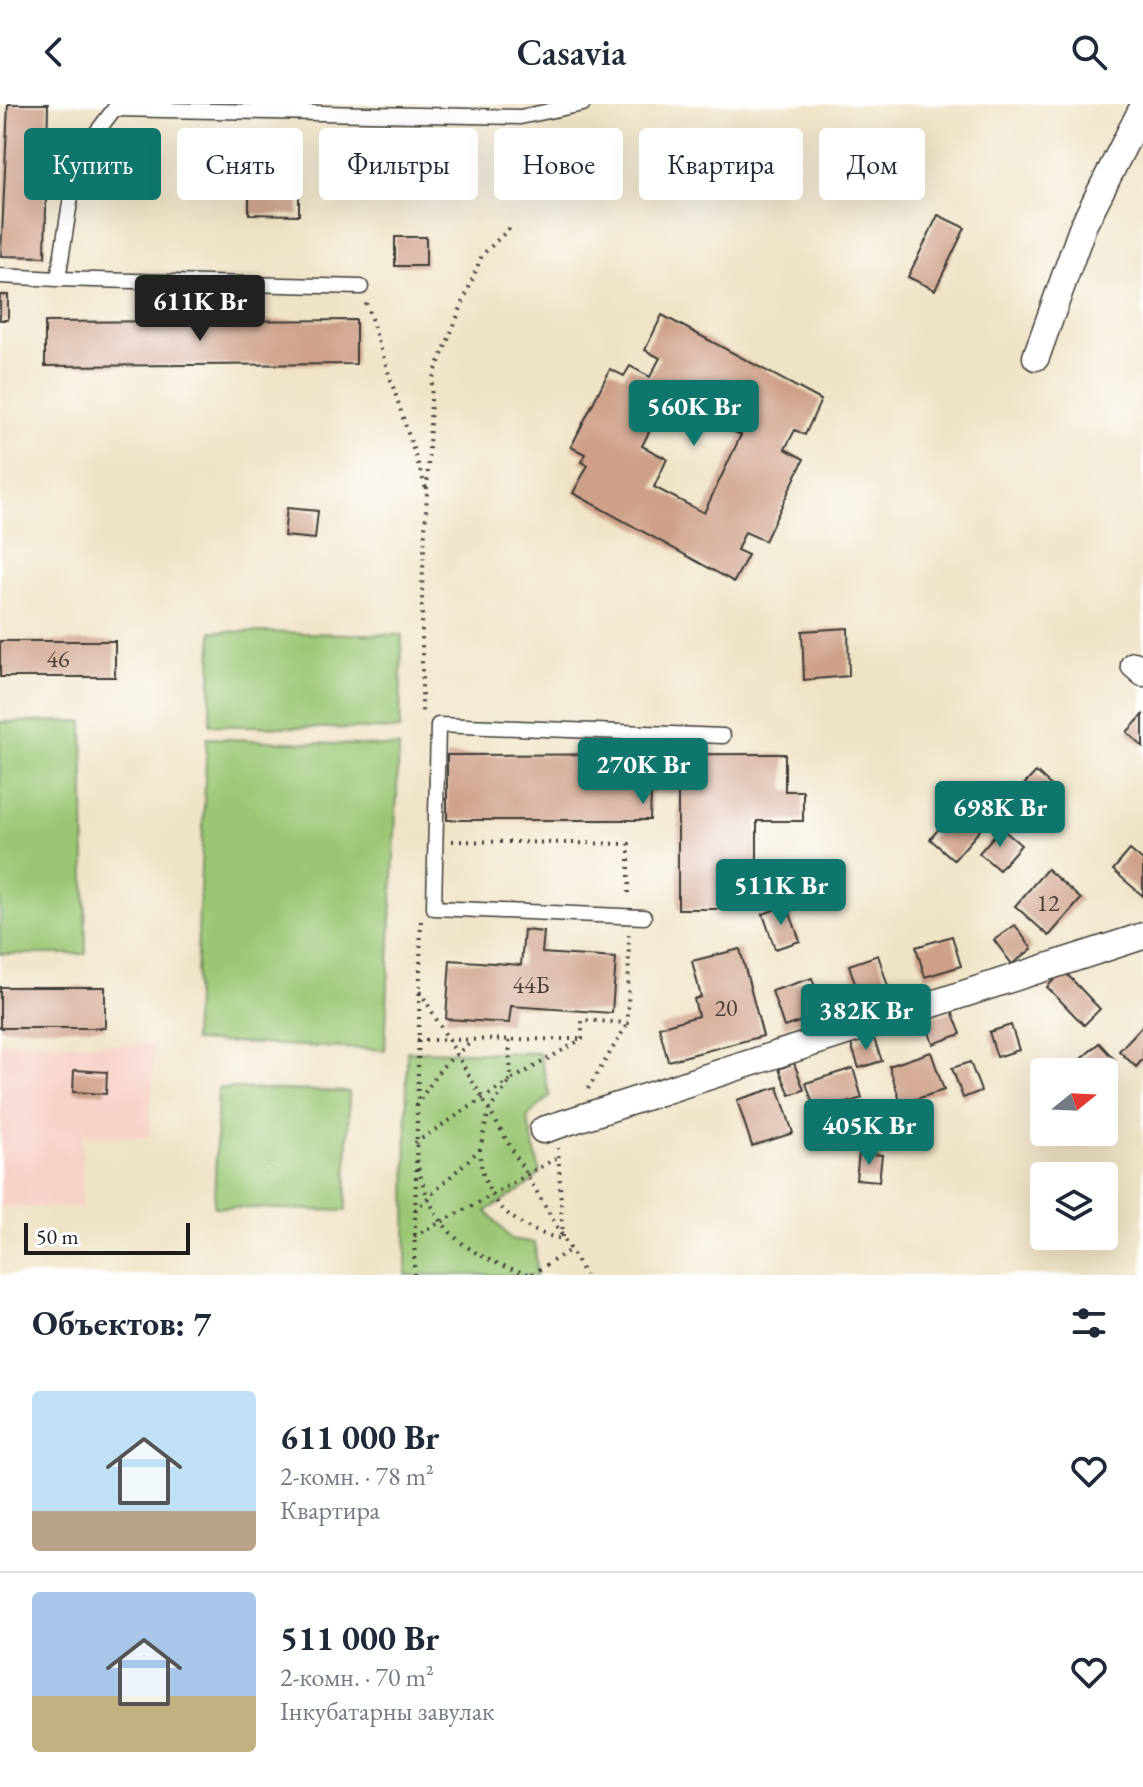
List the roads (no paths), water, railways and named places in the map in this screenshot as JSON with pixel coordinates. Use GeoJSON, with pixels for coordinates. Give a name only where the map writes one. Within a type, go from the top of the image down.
{"type":"FeatureCollection","features":[{"type":"Feature","properties":{"kind":"street"},"geometry":{"type":"LineString","coordinates":[[1036,357],[1083,226],[1143,107]]}},
{"type":"Feature","properties":{"kind":"street"},"geometry":{"type":"LineString","coordinates":[[557,1125],[1143,936]]}},
{"type":"Feature","properties":{"kind":"lane"},"geometry":{"type":"LineString","coordinates":[[58,279],[77,158],[116,107],[520,117],[583,104]]}},
{"type":"Feature","properties":{"kind":"lane"},"geometry":{"type":"LineString","coordinates":[[0,276],[361,287]]}},
{"type":"Feature","properties":{"kind":"lane"},"geometry":{"type":"LineString","coordinates":[[636,917],[434,908],[438,725],[723,736]]}}]}
